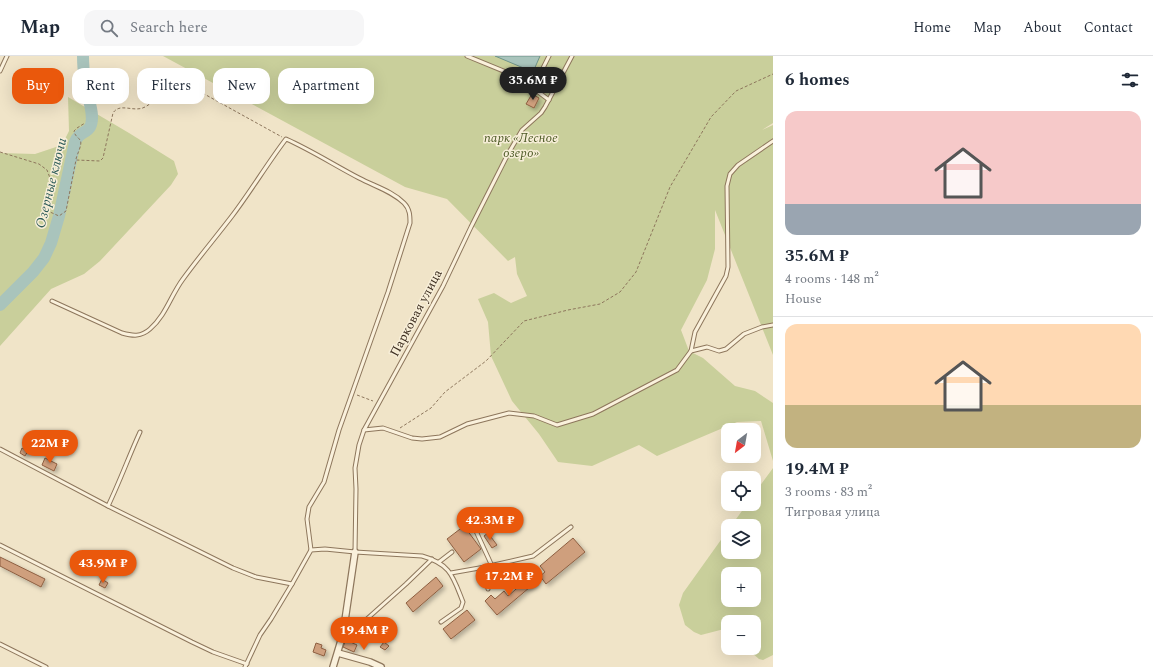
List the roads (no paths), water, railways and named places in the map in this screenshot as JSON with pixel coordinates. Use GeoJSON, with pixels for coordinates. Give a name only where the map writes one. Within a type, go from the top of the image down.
{"type":"FeatureCollection","features":[{"type":"Feature","properties":{"kind":"street"},"geometry":{"type":"LineString","coordinates":[[333,667],[342,634],[355,552]]}},
{"type":"Feature","properties":{"kind":"street"},"geometry":{"type":"LineString","coordinates":[[338,653],[370,662],[381,667]]}},
{"type":"Feature","properties":{"kind":"lane"},"geometry":{"type":"LineString","coordinates":[[0,71],[7,56]]}},
{"type":"Feature","properties":{"kind":"lane"},"geometry":{"type":"LineString","coordinates":[[467,56],[535,84]]}},
{"type":"Feature","properties":{"kind":"lane"},"geometry":{"type":"LineString","coordinates":[[549,100],[533,88],[550,56]]}},
{"type":"Feature","properties":{"kind":"lane","name":"Парковая улица"},"geometry":{"type":"LineString","coordinates":[[355,552],[355,468],[359,445],[364,430],[443,286],[508,154],[522,130],[540,113],[549,100],[572,56]]}},
{"type":"Feature","properties":{"kind":"lane"},"geometry":{"type":"LineString","coordinates":[[0,545],[192,642],[246,665],[260,635],[292,584],[311,550],[307,519],[308,507],[324,482],[351,393],[388,292],[410,223],[410,213],[405,204],[394,196],[286,139],[232,216],[198,258],[177,288],[164,313],[150,329],[141,335],[133,336],[122,333],[52,301]]}},
{"type":"Feature","properties":{"kind":"lane"},"geometry":{"type":"LineString","coordinates":[[364,430],[383,428],[412,438],[440,437],[466,424],[509,414],[534,416],[557,425],[593,414],[677,370],[691,351],[695,332],[726,276],[728,267],[727,186],[730,174],[738,165],[773,141]]}},
{"type":"Feature","properties":{"kind":"lane"},"geometry":{"type":"LineString","coordinates":[[691,351],[706,347],[719,351],[726,349],[744,334],[762,327],[773,325]]}},
{"type":"Feature","properties":{"kind":"lane"},"geometry":{"type":"LineString","coordinates":[[108,506],[120,482],[126,462],[140,432]]}},
{"type":"Feature","properties":{"kind":"lane"},"geometry":{"type":"LineString","coordinates":[[0,449],[108,506],[233,568],[256,577],[292,584]]}},
{"type":"Feature","properties":{"kind":"lane"},"geometry":{"type":"LineString","coordinates":[[451,573],[492,566],[533,556],[571,527]]}},
{"type":"Feature","properties":{"kind":"lane"},"geometry":{"type":"LineString","coordinates":[[476,529],[492,566]]}},
{"type":"Feature","properties":{"kind":"lane"},"geometry":{"type":"LineString","coordinates":[[311,550],[325,549],[422,556],[439,562],[451,573],[463,602],[463,606],[461,608],[441,622]]}},
{"type":"Feature","properties":{"kind":"lane"},"geometry":{"type":"LineString","coordinates":[[439,562],[452,552]]}},
{"type":"Feature","properties":{"kind":"lane"},"geometry":{"type":"LineString","coordinates":[[342,634],[350,634],[432,559]]}},
{"type":"Feature","properties":{"kind":"lane"},"geometry":{"type":"LineString","coordinates":[[484,567],[488,589]]}},
{"type":"Feature","properties":{"kind":"lane"},"geometry":{"type":"LineString","coordinates":[[0,644],[46,667]]}},
{"type":"Feature","properties":{"kind":"water"},"geometry":{"type":"Polygon","coordinates":[[[495,56],[540,56],[533,72],[495,56]]]}},
{"type":"Feature","properties":{"kind":"waterway","name":"Озерные ключи"},"geometry":{"type":"LineString","coordinates":[[0,305],[33,272],[44,258],[51,243],[59,216],[75,142],[80,134],[87,131],[92,122],[92,112],[85,84],[83,56]]}},
{"type":"Feature","properties":{"kind":"park label","name":"парк «Лесное озеро»"},"geometry":{"type":"Point","coordinates":[521,146]}}]}
